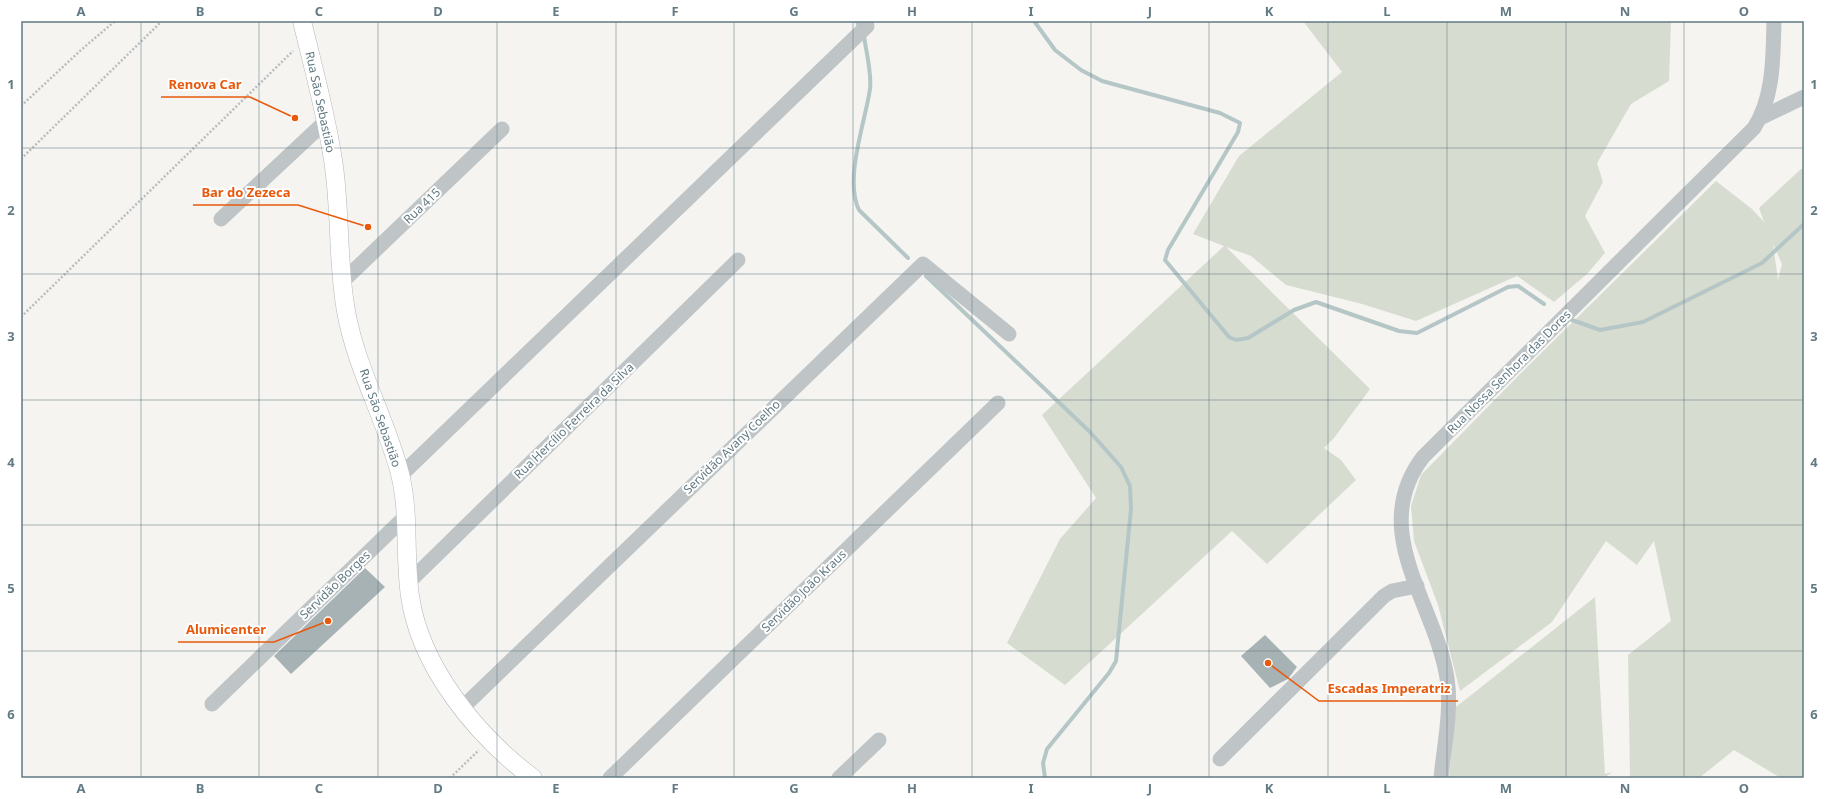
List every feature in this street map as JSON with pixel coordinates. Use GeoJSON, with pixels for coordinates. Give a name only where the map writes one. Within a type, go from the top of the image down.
{"type":"FeatureCollection","features":[{"type":"Feature","properties":{"kind":"main road","name":"Rua São Sebastião"},"geometry":{"type":"LineString","coordinates":[[304,29],[326,121],[333,161],[338,202],[342,282],[346,313],[355,347],[394,453],[400,476],[406,516],[409,582],[413,614],[429,656],[462,708],[490,740],[533,778]]}},
{"type":"Feature","properties":{"kind":"street","name":"Rua Nossa Senhora das Dores"},"geometry":{"type":"LineString","coordinates":[[1441,778],[1449,704],[1446,678],[1439,649],[1404,545],[1400,516],[1405,486],[1415,467],[1423,457],[1747,137],[1760,118],[1770,78],[1774,21]]}},
{"type":"Feature","properties":{"kind":"street"},"geometry":{"type":"LineString","coordinates":[[400,476],[867,26]]}},
{"type":"Feature","properties":{"kind":"street"},"geometry":{"type":"LineString","coordinates":[[1760,118],[1804,97]]}},
{"type":"Feature","properties":{"kind":"street"},"geometry":{"type":"LineString","coordinates":[[221,219],[326,121]]}},
{"type":"Feature","properties":{"kind":"street","name":"Rua 415"},"geometry":{"type":"LineString","coordinates":[[342,282],[502,129]]}},
{"type":"Feature","properties":{"kind":"street","name":"Rua Hercílio Ferreira da Silva"},"geometry":{"type":"LineString","coordinates":[[409,582],[738,260]]}},
{"type":"Feature","properties":{"kind":"street","name":"Servidão Avany Coelho"},"geometry":{"type":"LineString","coordinates":[[462,708],[923,264],[1009,334]]}},
{"type":"Feature","properties":{"kind":"street","name":"Servidão João Kraus"},"geometry":{"type":"LineString","coordinates":[[610,778],[998,403]]}},
{"type":"Feature","properties":{"kind":"street","name":"Servidão Borges"},"geometry":{"type":"LineString","coordinates":[[212,704],[406,516]]}},
{"type":"Feature","properties":{"kind":"street"},"geometry":{"type":"LineString","coordinates":[[1220,759],[1384,596],[1392,591],[1417,586]]}},
{"type":"Feature","properties":{"kind":"street"},"geometry":{"type":"LineString","coordinates":[[839,778],[879,740]]}},
{"type":"Feature","properties":{"kind":"path"},"geometry":{"type":"LineString","coordinates":[[21,106],[81,50],[115,21]]}},
{"type":"Feature","properties":{"kind":"path"},"geometry":{"type":"LineString","coordinates":[[21,159],[162,21]]}},
{"type":"Feature","properties":{"kind":"path"},"geometry":{"type":"LineString","coordinates":[[21,316],[304,29]]}},
{"type":"Feature","properties":{"kind":"path"},"geometry":{"type":"LineString","coordinates":[[450,778],[490,740]]}},
{"type":"Feature","properties":{"kind":"shaded area"},"geometry":{"type":"Polygon","coordinates":[[[1303,21],[1671,21],[1669,81],[1631,104],[1597,163],[1603,182],[1585,216],[1605,253],[1587,274],[1554,302],[1517,276],[1416,321],[1362,304],[1286,285],[1251,256],[1226,247],[1370,389],[1334,438],[1324,448],[1341,460],[1356,480],[1267,564],[1232,531],[1065,685],[1007,643],[1060,539],[1096,498],[1042,415],[1224,246],[1193,234],[1239,156],[1342,72],[1303,21]]]}},
{"type":"Feature","properties":{"kind":"shaded area"},"geometry":{"type":"Polygon","coordinates":[[[1801,169],[1804,169],[1804,778],[1781,778],[1734,750],[1699,778],[1630,778],[1628,655],[1671,621],[1654,541],[1637,565],[1606,541],[1552,622],[1460,691],[1438,605],[1414,541],[1411,506],[1421,475],[1521,373],[1716,181],[1752,209],[1764,222],[1759,208],[1801,169]],[[1773,244],[1778,280],[1782,264],[1773,244]]]}},
{"type":"Feature","properties":{"kind":"shaded area"},"geometry":{"type":"Polygon","coordinates":[[[1595,597],[1605,774],[1612,772],[1604,778],[1449,778],[1456,707],[1595,597]]]}},
{"type":"Feature","properties":{"kind":"building"},"geometry":{"type":"Polygon","coordinates":[[[365,568],[385,587],[291,674],[274,656],[365,568]]]}},
{"type":"Feature","properties":{"kind":"building"},"geometry":{"type":"Polygon","coordinates":[[[1265,635],[1297,667],[1288,679],[1270,688],[1241,656],[1265,635]]]}},
{"type":"Feature","properties":{"kind":"waterway"},"geometry":{"type":"LineString","coordinates":[[1034,21],[1055,50],[1081,70],[1102,81],[1220,113],[1240,123],[1238,132],[1168,250],[1165,260],[1229,337],[1236,340],[1248,338],[1294,310],[1316,302],[1399,331],[1417,333],[1508,287],[1518,286],[1544,304]]}},
{"type":"Feature","properties":{"kind":"waterway"},"geometry":{"type":"LineString","coordinates":[[864,36],[870,70],[870,89],[857,151],[854,183],[855,197],[859,210],[908,258]]}},
{"type":"Feature","properties":{"kind":"waterway"},"geometry":{"type":"LineString","coordinates":[[1572,320],[1600,330],[1643,322],[1762,263],[1804,224]]}},
{"type":"Feature","properties":{"kind":"waterway"},"geometry":{"type":"LineString","coordinates":[[926,276],[1090,432],[1121,467],[1130,486],[1131,509],[1116,661],[1109,673],[1047,749],[1043,763],[1045,778]]}},
{"type":"Feature","properties":{"kind":"place","name":"Renova Car"},"geometry":{"type":"Point","coordinates":[295,118]}},
{"type":"Feature","properties":{"kind":"place","name":"Bar do Zezeca"},"geometry":{"type":"Point","coordinates":[368,227]}},
{"type":"Feature","properties":{"kind":"place","name":"Alumicenter"},"geometry":{"type":"Point","coordinates":[328,621]}},
{"type":"Feature","properties":{"kind":"place","name":"Escadas Imperatriz"},"geometry":{"type":"Point","coordinates":[1268,663]}}]}
